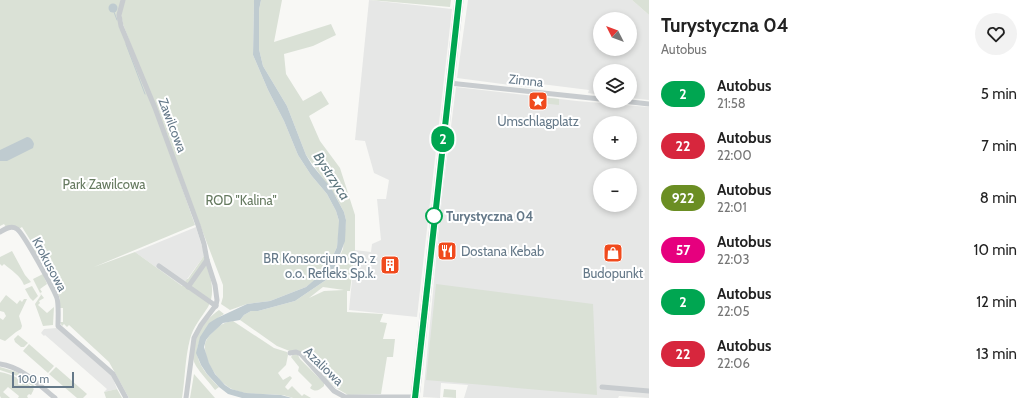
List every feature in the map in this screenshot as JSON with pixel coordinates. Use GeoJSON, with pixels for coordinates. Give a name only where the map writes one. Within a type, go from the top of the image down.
{"type":"FeatureCollection","features":[{"type":"Feature","properties":{"kind":"main road"},"geometry":{"type":"LineString","coordinates":[[415,398],[459,0]]}},
{"type":"Feature","properties":{"kind":"street","name":"Zawilcowa"},"geometry":{"type":"LineString","coordinates":[[123,0],[119,15],[121,26],[167,140],[204,244],[217,296],[216,306]]}},
{"type":"Feature","properties":{"kind":"street","name":"Zimna"},"geometry":{"type":"LineString","coordinates":[[449,83],[593,98]]}},
{"type":"Feature","properties":{"kind":"street"},"geometry":{"type":"LineString","coordinates":[[637,103],[649,104]]}},
{"type":"Feature","properties":{"kind":"street","name":"Krokusowa"},"geometry":{"type":"LineString","coordinates":[[0,232],[12,227],[19,230],[34,253],[56,297],[58,326],[113,374],[126,398]]}},
{"type":"Feature","properties":{"kind":"street"},"geometry":{"type":"LineString","coordinates":[[188,287],[207,260]]}},
{"type":"Feature","properties":{"kind":"street"},"geometry":{"type":"LineString","coordinates":[[159,266],[216,306],[199,328],[194,338],[186,398]]}},
{"type":"Feature","properties":{"kind":"street","name":"Azaliowa"},"geometry":{"type":"LineString","coordinates":[[290,353],[296,352],[301,354],[334,391],[345,397],[415,398]]}},
{"type":"Feature","properties":{"kind":"street"},"geometry":{"type":"LineString","coordinates":[[0,364],[23,372],[55,398]]}},
{"type":"Feature","properties":{"kind":"street"},"geometry":{"type":"LineString","coordinates":[[602,387],[649,391]]}},
{"type":"Feature","properties":{"kind":"shaded area"},"geometry":{"type":"Polygon","coordinates":[[[254,0],[261,0],[259,10],[259,49],[263,66],[287,106],[306,155],[312,165],[331,188],[344,212],[346,220],[345,241],[336,265],[326,280],[295,301],[258,311],[251,311],[244,315],[240,320],[223,323],[206,340],[204,347],[209,363],[215,374],[231,389],[246,393],[281,395],[292,398],[242,398],[228,394],[207,374],[196,353],[200,337],[209,323],[247,304],[270,301],[306,287],[318,277],[331,260],[337,247],[339,221],[336,211],[327,194],[311,175],[298,155],[253,55],[254,0]]]}},
{"type":"Feature","properties":{"kind":"shaded area"},"geometry":{"type":"Polygon","coordinates":[[[369,0],[452,9],[417,317],[349,310],[355,250],[371,252],[372,244],[381,240],[377,199],[386,199],[389,180],[374,173],[365,141],[355,140],[369,0]]]}},
{"type":"Feature","properties":{"kind":"shaded area"},"geometry":{"type":"Polygon","coordinates":[[[468,0],[632,0],[649,15],[649,100],[637,99],[637,64],[593,64],[593,94],[588,93],[589,90],[533,83],[532,88],[457,78],[468,0]]]}},
{"type":"Feature","properties":{"kind":"shaded area"},"geometry":{"type":"Polygon","coordinates":[[[113,3],[118,8],[113,13],[108,8],[113,3]]]}},
{"type":"Feature","properties":{"kind":"shaded area"},"geometry":{"type":"Polygon","coordinates":[[[456,87],[593,102],[593,108],[637,108],[637,106],[649,107],[649,398],[619,396],[618,398],[464,398],[468,385],[441,383],[440,398],[423,397],[442,197],[456,87]]]}},
{"type":"Feature","properties":{"kind":"shaded area"},"geometry":{"type":"Polygon","coordinates":[[[27,137],[31,138],[34,144],[33,148],[7,161],[0,161],[0,150],[27,137]]]}},
{"type":"Feature","properties":{"kind":"shaded area"},"geometry":{"type":"Polygon","coordinates":[[[196,227],[204,256],[182,286],[135,252],[196,227]]]}},
{"type":"Feature","properties":{"kind":"shaded area"},"geometry":{"type":"Polygon","coordinates":[[[57,328],[112,376],[117,389],[104,392],[107,389],[41,333],[44,329],[57,328]]]}},
{"type":"Feature","properties":{"kind":"green space","name":"Park Zawilcowa"},"geometry":{"type":"Polygon","coordinates":[[[0,0],[121,0],[118,15],[166,142],[195,225],[94,267],[135,252],[182,286],[204,256],[211,282],[212,295],[208,307],[191,335],[187,354],[182,398],[129,398],[109,362],[69,325],[67,327],[64,324],[62,326],[60,322],[63,322],[63,308],[60,308],[60,298],[52,283],[55,282],[45,261],[41,263],[32,247],[34,246],[22,227],[19,229],[6,227],[4,224],[0,226],[0,0]]]}},
{"type":"Feature","properties":{"kind":"green space","name":"ROD \"Kalina\""},"geometry":{"type":"Polygon","coordinates":[[[125,0],[254,0],[253,55],[298,155],[311,175],[327,194],[336,211],[339,221],[337,247],[331,260],[314,281],[306,287],[270,301],[247,304],[230,310],[221,304],[223,297],[223,285],[123,24],[121,14],[125,0]]]}},
{"type":"Feature","properties":{"kind":"green space"},"geometry":{"type":"Polygon","coordinates":[[[261,0],[282,0],[274,42],[331,24],[336,35],[313,46],[284,54],[286,74],[303,101],[321,91],[329,104],[309,116],[320,141],[340,168],[355,215],[355,250],[350,291],[347,291],[347,312],[383,314],[380,322],[387,323],[383,339],[395,339],[393,357],[387,357],[381,394],[348,395],[336,388],[299,351],[292,352],[277,346],[240,320],[244,315],[251,311],[258,311],[295,301],[326,280],[336,265],[343,249],[346,220],[344,212],[336,197],[306,155],[287,106],[263,66],[259,49],[259,10],[261,0]],[[323,287],[309,298],[324,291],[344,290],[323,287]]]}},
{"type":"Feature","properties":{"kind":"green space"},"geometry":{"type":"Polygon","coordinates":[[[370,0],[451,0],[450,7],[370,0]]]}},
{"type":"Feature","properties":{"kind":"green space"},"geometry":{"type":"Polygon","coordinates":[[[632,0],[649,0],[649,15],[632,0]]]}},
{"type":"Feature","properties":{"kind":"green space"},"geometry":{"type":"Polygon","coordinates":[[[533,96],[537,96],[537,101],[539,101],[540,97],[559,99],[559,105],[532,102],[533,96]]]}},
{"type":"Feature","properties":{"kind":"green space"},"geometry":{"type":"Polygon","coordinates":[[[12,251],[25,275],[31,282],[24,285],[16,273],[4,264],[2,266],[0,264],[0,257],[12,251]]]}},
{"type":"Feature","properties":{"kind":"green space"},"geometry":{"type":"Polygon","coordinates":[[[43,274],[47,284],[40,289],[42,292],[40,293],[33,279],[43,274]]]}},
{"type":"Feature","properties":{"kind":"green space"},"geometry":{"type":"Polygon","coordinates":[[[436,284],[593,304],[597,395],[426,380],[436,284]]]}},
{"type":"Feature","properties":{"kind":"green space"},"geometry":{"type":"Polygon","coordinates":[[[32,286],[38,296],[33,301],[25,289],[32,286]]]}},
{"type":"Feature","properties":{"kind":"green space"},"geometry":{"type":"Polygon","coordinates":[[[40,293],[44,298],[39,301],[40,303],[38,305],[47,313],[54,307],[53,325],[43,326],[35,304],[41,295],[40,293]]]}},
{"type":"Feature","properties":{"kind":"green space"},"geometry":{"type":"Polygon","coordinates":[[[6,295],[17,304],[20,300],[22,302],[24,299],[27,299],[19,316],[22,326],[21,329],[5,341],[0,339],[0,318],[3,320],[6,316],[4,312],[0,311],[0,303],[6,295]]]}},
{"type":"Feature","properties":{"kind":"green space"},"geometry":{"type":"Polygon","coordinates":[[[219,310],[224,314],[213,322],[208,328],[198,345],[197,352],[198,359],[206,373],[219,387],[215,390],[196,366],[193,358],[193,350],[194,342],[202,327],[219,310]]]}},
{"type":"Feature","properties":{"kind":"green space"},"geometry":{"type":"Polygon","coordinates":[[[233,321],[274,348],[287,352],[288,355],[286,365],[278,373],[283,380],[290,376],[292,378],[285,387],[288,390],[292,386],[302,396],[304,394],[311,398],[293,398],[282,395],[255,394],[236,391],[225,385],[213,371],[207,359],[205,343],[209,336],[219,326],[233,321]]]}},
{"type":"Feature","properties":{"kind":"green space"},"geometry":{"type":"Polygon","coordinates":[[[18,335],[28,343],[24,347],[21,347],[15,342],[14,339],[18,335]]]}},
{"type":"Feature","properties":{"kind":"green space"},"geometry":{"type":"Polygon","coordinates":[[[29,344],[54,366],[48,373],[23,351],[29,344]]]}},
{"type":"Feature","properties":{"kind":"green space"},"geometry":{"type":"Polygon","coordinates":[[[294,353],[298,355],[300,359],[324,383],[324,386],[319,390],[312,390],[310,388],[312,385],[298,371],[299,367],[291,357],[294,353]]]}},
{"type":"Feature","properties":{"kind":"green space"},"geometry":{"type":"Polygon","coordinates":[[[0,367],[17,372],[33,382],[34,387],[15,375],[0,370],[0,367]]]}},
{"type":"Feature","properties":{"kind":"green space"},"geometry":{"type":"Polygon","coordinates":[[[56,367],[87,394],[83,398],[77,398],[49,374],[56,367]]]}},
{"type":"Feature","properties":{"kind":"green space"},"geometry":{"type":"Polygon","coordinates":[[[0,372],[14,376],[30,386],[34,389],[31,395],[29,394],[27,396],[28,398],[18,398],[19,396],[8,387],[3,392],[10,398],[1,398],[0,372]]]}},
{"type":"Feature","properties":{"kind":"green space"},"geometry":{"type":"Polygon","coordinates":[[[194,374],[215,398],[190,398],[194,374]]]}},
{"type":"Feature","properties":{"kind":"green space"},"geometry":{"type":"Polygon","coordinates":[[[117,389],[122,398],[106,398],[104,392],[117,389]]]}},
{"type":"Feature","properties":{"kind":"green space"},"geometry":{"type":"Polygon","coordinates":[[[444,389],[456,390],[456,398],[443,397],[444,389]]]}},
{"type":"Feature","properties":{"kind":"waterway"},"geometry":{"type":"LineString","coordinates":[[114,12],[117,20]]}},
{"type":"Feature","properties":{"kind":"waterway"},"geometry":{"type":"LineString","coordinates":[[126,44],[145,94]]}},
{"type":"Feature","properties":{"kind":"bus line","name":"2"},"geometry":{"type":"LineString","coordinates":[[415,398],[459,0]]}},
{"type":"Feature","properties":{"kind":"place","name":"Umschlagplatz"},"geometry":{"type":"Point","coordinates":[538,101]}},
{"type":"Feature","properties":{"kind":"place","name":"Turystyczna 04"},"geometry":{"type":"Point","coordinates":[434,216]}},
{"type":"Feature","properties":{"kind":"place","name":"Dostana Kebab"},"geometry":{"type":"Point","coordinates":[447,251]}},
{"type":"Feature","properties":{"kind":"place","name":"Budopunkt"},"geometry":{"type":"Point","coordinates":[613,253]}},
{"type":"Feature","properties":{"kind":"place","name":"BR Konsorcjum Sp. z o.o. Refleks Sp.k."},"geometry":{"type":"Point","coordinates":[390,265]}},
{"type":"Feature","properties":{"kind":"water label","name":"Bystrzyca"},"geometry":{"type":"Point","coordinates":[332,176]}}]}
